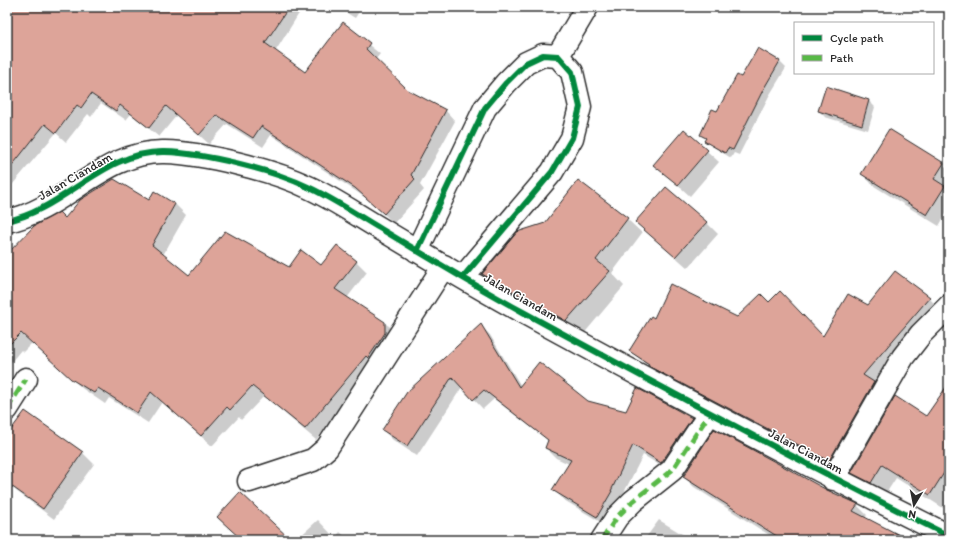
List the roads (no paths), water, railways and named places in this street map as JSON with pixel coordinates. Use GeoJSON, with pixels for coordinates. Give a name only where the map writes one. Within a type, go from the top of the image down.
{"type":"FeatureCollection","features":[{"type":"Feature","properties":{"kind":"street"},"geometry":{"type":"LineString","coordinates":[[558,56],[588,7]]}},
{"type":"Feature","properties":{"kind":"street"},"geometry":{"type":"LineString","coordinates":[[417,251],[485,108],[506,83],[526,63],[543,55],[558,56],[572,72],[580,107],[572,138],[552,172],[463,277]]}},
{"type":"Feature","properties":{"kind":"street","name":"Jalan Ciandam"},"geometry":{"type":"LineString","coordinates":[[7,221],[28,215],[42,208],[99,173],[126,159],[151,153],[166,152],[230,162],[306,186],[334,200],[417,251],[520,310],[833,479],[949,536]]}},
{"type":"Feature","properties":{"kind":"street"},"geometry":{"type":"LineString","coordinates":[[249,481],[313,460],[327,448],[444,266]]}},
{"type":"Feature","properties":{"kind":"street"},"geometry":{"type":"LineString","coordinates":[[833,479],[903,357],[921,334],[949,306]]}},
{"type":"Feature","properties":{"kind":"street"},"geometry":{"type":"LineString","coordinates":[[7,409],[26,379]]}},
{"type":"Feature","properties":{"kind":"street"},"geometry":{"type":"LineString","coordinates":[[602,540],[617,517],[633,501],[672,470],[710,413]]}}]}
